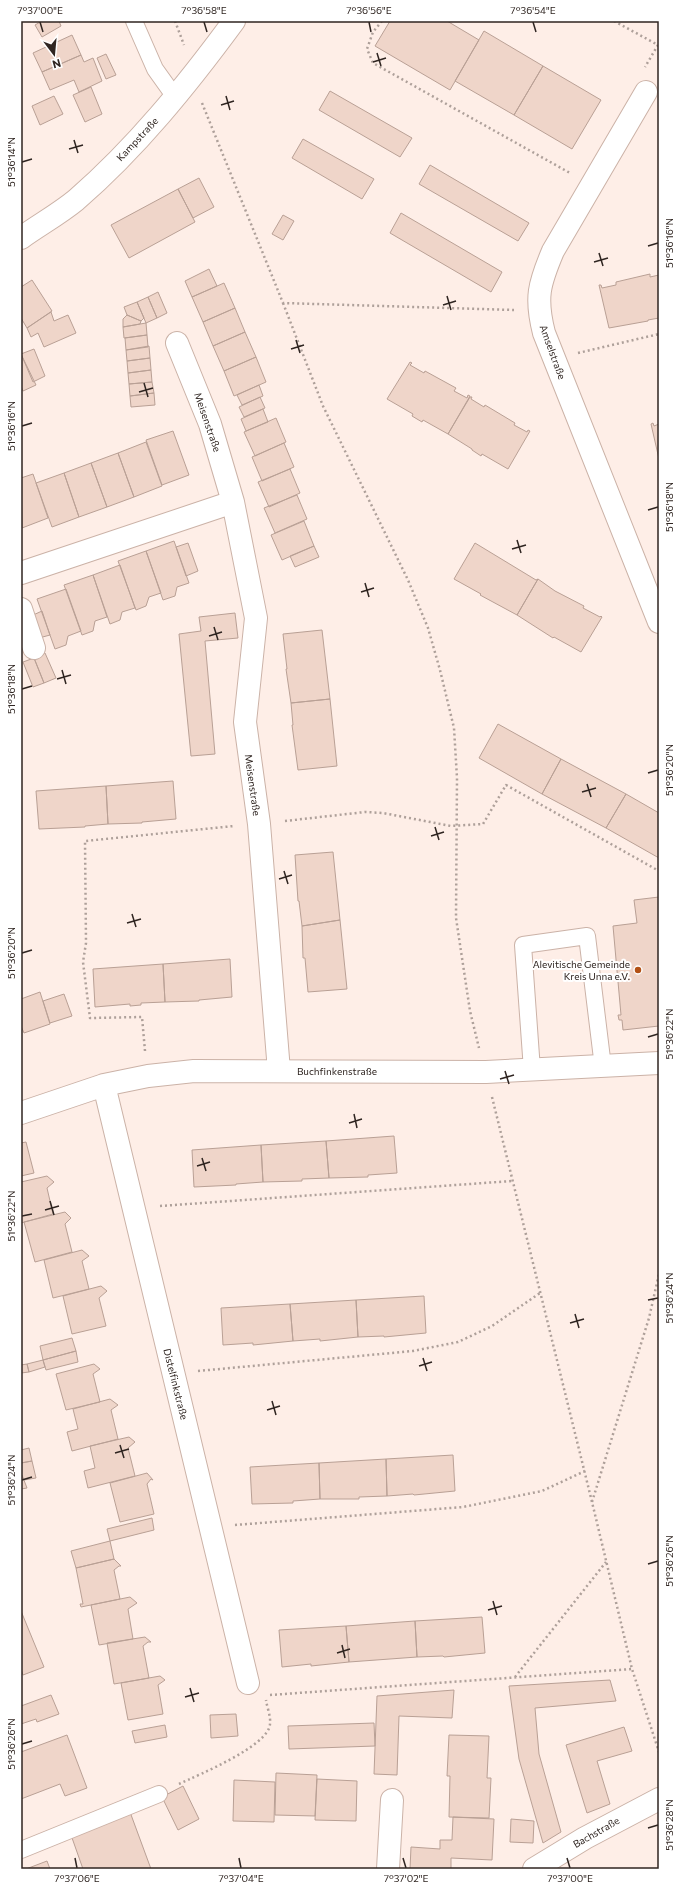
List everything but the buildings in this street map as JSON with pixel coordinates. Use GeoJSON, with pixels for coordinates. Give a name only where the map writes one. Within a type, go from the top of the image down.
{"type":"FeatureCollection","features":[{"type":"Feature","properties":{"kind":"street","name":"Kampstraße"},"geometry":{"type":"LineString","coordinates":[[21,238],[75,201],[126,152],[194,75],[234,21]]}},
{"type":"Feature","properties":{"kind":"street","name":"Amselstraße"},"geometry":{"type":"LineString","coordinates":[[646,92],[553,251],[544,272],[540,289],[539,310],[544,333],[659,622]]}},
{"type":"Feature","properties":{"kind":"street","name":"Meisenstraße"},"geometry":{"type":"LineString","coordinates":[[178,343],[210,424],[233,502],[256,618],[245,722],[259,824],[279,1070]]}},
{"type":"Feature","properties":{"kind":"street"},"geometry":{"type":"LineString","coordinates":[[21,573],[233,502]]}},
{"type":"Feature","properties":{"kind":"street"},"geometry":{"type":"LineString","coordinates":[[21,609],[34,648]]}},
{"type":"Feature","properties":{"kind":"street","name":"Buchfinkenstraße"},"geometry":{"type":"LineString","coordinates":[[21,1113],[104,1085],[148,1076],[194,1071],[279,1070],[486,1072],[659,1063]]}},
{"type":"Feature","properties":{"kind":"street","name":"Distelfinkstraße"},"geometry":{"type":"LineString","coordinates":[[104,1085],[248,1683]]}},
{"type":"Feature","properties":{"kind":"street","name":"Bachstraße"},"geometry":{"type":"LineString","coordinates":[[534,1869],[585,1838],[659,1799]]}},
{"type":"Feature","properties":{"kind":"street"},"geometry":{"type":"LineString","coordinates":[[388,1869],[392,1800]]}},
{"type":"Feature","properties":{"kind":"lane"},"geometry":{"type":"LineString","coordinates":[[134,21],[155,69],[175,97]]}},
{"type":"Feature","properties":{"kind":"lane"},"geometry":{"type":"LineString","coordinates":[[532,1070],[523,945],[587,936],[604,1067]]}},
{"type":"Feature","properties":{"kind":"lane"},"geometry":{"type":"LineString","coordinates":[[21,1850],[159,1794]]}},
{"type":"Feature","properties":{"kind":"path"},"geometry":{"type":"LineString","coordinates":[[175,21],[194,75],[205,114],[283,303],[323,406],[408,580],[428,628],[440,670],[454,728],[458,826],[456,918],[470,1011],[585,1471],[632,1669],[659,1752]]}},
{"type":"Feature","properties":{"kind":"path"},"geometry":{"type":"LineString","coordinates":[[382,21],[373,32],[367,50],[373,64],[591,186]]}},
{"type":"Feature","properties":{"kind":"path"},"geometry":{"type":"LineString","coordinates":[[614,21],[658,45],[640,74],[646,92]]}},
{"type":"Feature","properties":{"kind":"path"},"geometry":{"type":"LineString","coordinates":[[283,303],[539,310]]}},
{"type":"Feature","properties":{"kind":"path"},"geometry":{"type":"LineString","coordinates":[[554,359],[659,334]]}},
{"type":"Feature","properties":{"kind":"path"},"geometry":{"type":"LineString","coordinates":[[148,1076],[142,1017],[90,1018],[83,962],[86,943],[85,841],[365,812],[458,826],[483,824],[506,785],[659,871]]}},
{"type":"Feature","properties":{"kind":"path"},"geometry":{"type":"LineString","coordinates":[[133,1208],[512,1181]]}},
{"type":"Feature","properties":{"kind":"path"},"geometry":{"type":"LineString","coordinates":[[592,1502],[649,1318],[659,1274]]}},
{"type":"Feature","properties":{"kind":"path"},"geometry":{"type":"LineString","coordinates":[[173,1373],[413,1351],[458,1342],[492,1326],[540,1293]]}},
{"type":"Feature","properties":{"kind":"path"},"geometry":{"type":"LineString","coordinates":[[210,1527],[463,1507],[542,1491],[585,1471]]}},
{"type":"Feature","properties":{"kind":"path"},"geometry":{"type":"LineString","coordinates":[[514,1678],[606,1562]]}},
{"type":"Feature","properties":{"kind":"path"},"geometry":{"type":"LineString","coordinates":[[159,1794],[246,1751],[263,1739],[270,1725],[266,1696],[632,1669]]}},
{"type":"Feature","properties":{"kind":"place","name":"Alevitische Gemeinde Kreis Unna e.V."},"geometry":{"type":"Point","coordinates":[638,970]}}]}
